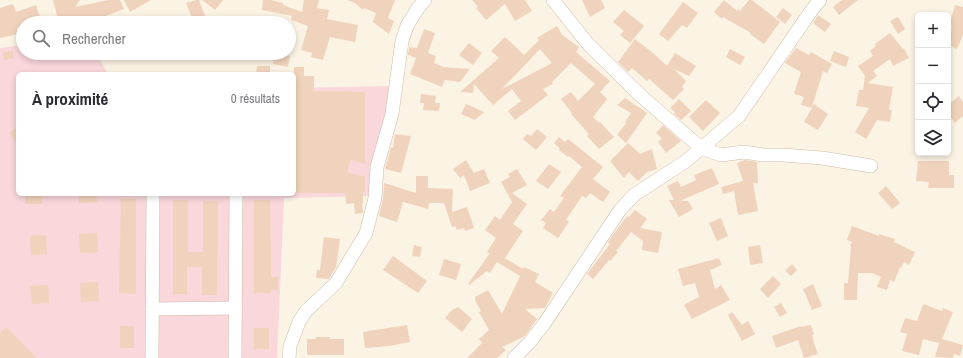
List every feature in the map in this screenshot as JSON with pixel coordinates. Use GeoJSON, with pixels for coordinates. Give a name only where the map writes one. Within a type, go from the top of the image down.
{"type":"FeatureCollection","features":[{"type":"Feature","properties":{"kind":"street"},"geometry":{"type":"LineString","coordinates":[[289,358],[290,346],[299,322],[306,311],[336,283],[366,233],[375,198],[377,167],[392,114],[402,42],[407,26],[418,8],[425,0]]}},
{"type":"Feature","properties":{"kind":"street"},"geometry":{"type":"LineString","coordinates":[[553,0],[588,44],[640,96],[701,148],[720,155],[744,152],[763,155],[822,158],[871,166]]}},
{"type":"Feature","properties":{"kind":"street"},"geometry":{"type":"LineString","coordinates":[[514,358],[530,342],[544,324],[620,210],[634,195],[686,161],[739,116],[820,0]]}},
{"type":"Feature","properties":{"kind":"street"},"geometry":{"type":"LineString","coordinates":[[152,358],[153,196]]}},
{"type":"Feature","properties":{"kind":"street"},"geometry":{"type":"LineString","coordinates":[[235,358],[236,196]]}},
{"type":"Feature","properties":{"kind":"street"},"geometry":{"type":"LineString","coordinates":[[152,309],[235,308]]}},
{"type":"Feature","properties":{"kind":"shaded area"},"geometry":{"type":"Polygon","coordinates":[[[16,46],[16,60],[100,60],[107,72],[16,72],[16,196],[296,196],[296,88],[391,86],[373,196],[284,198],[277,358],[0,358],[0,48],[16,46]]]}},
{"type":"Feature","properties":{"kind":"building"},"geometry":{"type":"Polygon","coordinates":[[[53,0],[80,0],[75,7],[109,0],[120,0],[124,9],[105,16],[57,16],[53,0]]]}},
{"type":"Feature","properties":{"kind":"building"},"geometry":{"type":"Polygon","coordinates":[[[124,0],[151,0],[130,12],[124,0]]]}},
{"type":"Feature","properties":{"kind":"building"},"geometry":{"type":"Polygon","coordinates":[[[199,0],[205,16],[191,16],[186,3],[199,0]]]}},
{"type":"Feature","properties":{"kind":"building"},"geometry":{"type":"Polygon","coordinates":[[[202,0],[223,0],[215,10],[202,0]]]}},
{"type":"Feature","properties":{"kind":"building"},"geometry":{"type":"Polygon","coordinates":[[[263,0],[283,3],[283,5],[302,12],[304,0],[319,0],[317,8],[329,10],[327,19],[358,25],[355,42],[330,37],[323,60],[311,57],[312,53],[301,50],[308,26],[296,22],[296,16],[262,10],[263,0]]]}},
{"type":"Feature","properties":{"kind":"building"},"geometry":{"type":"Polygon","coordinates":[[[347,0],[395,0],[388,18],[394,21],[389,34],[373,22],[376,13],[364,8],[363,10],[355,3],[347,0]]]}},
{"type":"Feature","properties":{"kind":"building"},"geometry":{"type":"Polygon","coordinates":[[[472,0],[525,0],[532,11],[515,21],[505,4],[486,20],[476,8],[478,7],[472,0]]]}},
{"type":"Feature","properties":{"kind":"building"},"geometry":{"type":"Polygon","coordinates":[[[582,0],[601,0],[605,8],[590,17],[582,0]]]}},
{"type":"Feature","properties":{"kind":"building"},"geometry":{"type":"Polygon","coordinates":[[[724,0],[737,11],[738,9],[740,11],[749,0],[752,0],[780,22],[764,44],[750,34],[751,33],[723,17],[722,19],[714,12],[724,0]]]}},
{"type":"Feature","properties":{"kind":"building"},"geometry":{"type":"Polygon","coordinates":[[[842,0],[858,0],[839,15],[833,7],[842,0]]]}},
{"type":"Feature","properties":{"kind":"building"},"geometry":{"type":"Polygon","coordinates":[[[683,2],[698,13],[687,28],[682,25],[668,41],[659,34],[683,2]]]}},
{"type":"Feature","properties":{"kind":"building"},"geometry":{"type":"Polygon","coordinates":[[[13,4],[16,12],[36,5],[40,16],[16,16],[16,34],[0,38],[0,8],[13,4]]]}},
{"type":"Feature","properties":{"kind":"building"},"geometry":{"type":"Polygon","coordinates":[[[955,5],[963,7],[963,35],[957,49],[951,46],[951,18],[955,5]]]}},
{"type":"Feature","properties":{"kind":"building"},"geometry":{"type":"Polygon","coordinates":[[[783,8],[792,15],[785,24],[776,17],[783,8]]]}},
{"type":"Feature","properties":{"kind":"building"},"geometry":{"type":"Polygon","coordinates":[[[624,10],[644,26],[630,43],[620,35],[624,31],[613,22],[624,10]]]}},
{"type":"Feature","properties":{"kind":"building"},"geometry":{"type":"Polygon","coordinates":[[[818,15],[831,24],[825,32],[813,23],[818,15]]]}},
{"type":"Feature","properties":{"kind":"building"},"geometry":{"type":"Polygon","coordinates":[[[898,17],[905,29],[898,34],[890,21],[898,17]]]}},
{"type":"Feature","properties":{"kind":"building"},"geometry":{"type":"Polygon","coordinates":[[[557,26],[562,35],[579,47],[576,52],[610,81],[600,92],[607,99],[593,117],[599,123],[600,122],[614,137],[599,149],[587,136],[589,134],[571,114],[572,113],[561,99],[571,92],[578,101],[595,84],[571,63],[552,82],[553,84],[543,89],[548,95],[515,120],[508,111],[521,101],[512,89],[493,105],[474,84],[473,93],[460,92],[499,58],[491,51],[505,37],[524,55],[539,40],[537,38],[557,26]],[[540,49],[502,89],[552,63],[540,49]]]}},
{"type":"Feature","properties":{"kind":"building"},"geometry":{"type":"Polygon","coordinates":[[[424,29],[435,33],[428,53],[436,56],[434,63],[443,67],[470,69],[460,82],[445,80],[442,87],[410,74],[416,58],[408,55],[409,47],[417,48],[424,29]]]}},
{"type":"Feature","properties":{"kind":"building"},"geometry":{"type":"Polygon","coordinates":[[[890,33],[903,49],[904,48],[909,58],[893,66],[890,59],[873,71],[877,76],[868,83],[893,87],[889,110],[892,110],[890,122],[877,120],[866,139],[855,132],[869,108],[856,106],[859,90],[863,90],[865,76],[858,66],[873,56],[870,51],[876,46],[875,44],[890,33]]]}},
{"type":"Feature","properties":{"kind":"building"},"geometry":{"type":"Polygon","coordinates":[[[635,39],[667,66],[675,53],[696,66],[689,76],[674,69],[686,81],[682,87],[684,89],[673,100],[649,79],[647,81],[632,68],[628,72],[618,62],[635,39]]]}},
{"type":"Feature","properties":{"kind":"building"},"geometry":{"type":"Polygon","coordinates":[[[469,43],[482,53],[473,65],[459,55],[469,43]]]}},
{"type":"Feature","properties":{"kind":"building"},"geometry":{"type":"Polygon","coordinates":[[[796,48],[809,55],[811,52],[832,64],[827,73],[823,71],[812,107],[814,104],[828,114],[818,130],[804,122],[812,108],[801,105],[804,97],[794,94],[801,72],[785,63],[796,48]]]}},
{"type":"Feature","properties":{"kind":"building"},"geometry":{"type":"Polygon","coordinates":[[[730,49],[745,57],[740,65],[726,57],[730,49]]]}},
{"type":"Feature","properties":{"kind":"building"},"geometry":{"type":"Polygon","coordinates":[[[13,51],[14,58],[4,60],[3,52],[13,51]]]}},
{"type":"Feature","properties":{"kind":"building"},"geometry":{"type":"Polygon","coordinates":[[[834,51],[849,57],[846,67],[830,61],[834,51]]]}},
{"type":"Feature","properties":{"kind":"building"},"geometry":{"type":"Polygon","coordinates":[[[274,60],[289,60],[288,67],[273,64],[274,60]]]}},
{"type":"Feature","properties":{"kind":"building"},"geometry":{"type":"Polygon","coordinates":[[[257,66],[270,66],[270,72],[256,72],[257,66]]]}},
{"type":"Feature","properties":{"kind":"building"},"geometry":{"type":"Polygon","coordinates":[[[294,67],[304,67],[304,76],[314,76],[314,91],[365,92],[365,164],[351,160],[347,172],[365,177],[365,192],[363,192],[362,203],[363,213],[355,214],[354,203],[346,204],[345,193],[296,193],[296,72],[294,72],[294,67]]]}},
{"type":"Feature","properties":{"kind":"building"},"geometry":{"type":"Polygon","coordinates":[[[421,94],[436,96],[435,103],[440,103],[439,111],[423,110],[424,103],[420,103],[421,94]]]}},
{"type":"Feature","properties":{"kind":"building"},"geometry":{"type":"Polygon","coordinates":[[[959,96],[963,102],[963,116],[955,123],[951,118],[951,103],[959,96]]]}},
{"type":"Feature","properties":{"kind":"building"},"geometry":{"type":"Polygon","coordinates":[[[625,98],[647,113],[626,143],[617,135],[631,113],[617,105],[625,98]]]}},
{"type":"Feature","properties":{"kind":"building"},"geometry":{"type":"Polygon","coordinates":[[[679,99],[691,111],[681,120],[670,108],[679,99]]]}},
{"type":"Feature","properties":{"kind":"building"},"geometry":{"type":"Polygon","coordinates":[[[706,100],[720,113],[703,131],[689,117],[706,100]]]}},
{"type":"Feature","properties":{"kind":"building"},"geometry":{"type":"Polygon","coordinates":[[[466,104],[484,112],[475,120],[461,114],[466,104]]]}},
{"type":"Feature","properties":{"kind":"building"},"geometry":{"type":"Polygon","coordinates":[[[663,125],[681,141],[666,153],[658,142],[662,139],[656,133],[663,125]]]}},
{"type":"Feature","properties":{"kind":"building"},"geometry":{"type":"Polygon","coordinates":[[[16,127],[16,142],[9,134],[16,127]]]}},
{"type":"Feature","properties":{"kind":"building"},"geometry":{"type":"Polygon","coordinates":[[[537,129],[547,137],[536,150],[523,139],[527,134],[531,136],[537,129]]]}},
{"type":"Feature","properties":{"kind":"building"},"geometry":{"type":"Polygon","coordinates":[[[395,134],[411,136],[401,173],[385,169],[391,147],[393,148],[395,134]]]}},
{"type":"Feature","properties":{"kind":"building"},"geometry":{"type":"Polygon","coordinates":[[[559,137],[565,142],[568,139],[603,167],[593,179],[610,192],[603,202],[590,193],[586,198],[582,196],[566,220],[569,222],[558,238],[543,228],[546,223],[541,220],[550,209],[554,212],[564,198],[560,196],[582,167],[559,150],[560,149],[554,143],[559,137]]]}},
{"type":"Feature","properties":{"kind":"building"},"geometry":{"type":"Polygon","coordinates":[[[628,143],[640,154],[652,149],[657,169],[647,172],[638,181],[629,172],[624,178],[610,161],[628,143]]]}},
{"type":"Feature","properties":{"kind":"building"},"geometry":{"type":"Polygon","coordinates":[[[466,160],[474,173],[484,169],[490,183],[470,191],[464,175],[460,178],[453,169],[466,160]]]}},
{"type":"Feature","properties":{"kind":"building"},"geometry":{"type":"Polygon","coordinates":[[[745,160],[757,162],[758,183],[753,183],[758,211],[738,215],[734,191],[723,194],[721,187],[743,181],[737,163],[745,160]]]}},
{"type":"Feature","properties":{"kind":"building"},"geometry":{"type":"Polygon","coordinates":[[[918,161],[949,161],[949,175],[954,175],[954,188],[928,188],[929,182],[916,181],[918,161]]]}},
{"type":"Feature","properties":{"kind":"building"},"geometry":{"type":"Polygon","coordinates":[[[549,164],[561,172],[548,189],[536,181],[549,164]]]}},
{"type":"Feature","properties":{"kind":"building"},"geometry":{"type":"Polygon","coordinates":[[[712,168],[719,184],[680,201],[688,201],[693,209],[679,217],[669,200],[674,200],[667,186],[678,181],[681,187],[696,180],[694,175],[712,168]]]}},
{"type":"Feature","properties":{"kind":"building"},"geometry":{"type":"Polygon","coordinates":[[[517,169],[527,185],[512,193],[527,204],[513,224],[523,231],[505,258],[523,269],[524,267],[539,274],[535,282],[553,293],[545,308],[525,309],[537,319],[525,336],[502,347],[506,350],[497,358],[467,358],[482,343],[479,339],[489,330],[479,312],[481,311],[475,297],[488,290],[502,314],[520,276],[497,262],[490,273],[487,271],[469,285],[468,284],[490,253],[487,252],[496,238],[485,230],[495,216],[500,220],[512,202],[501,182],[510,177],[508,174],[517,169]]]}},
{"type":"Feature","properties":{"kind":"building"},"geometry":{"type":"Polygon","coordinates":[[[416,176],[428,176],[428,188],[453,189],[452,212],[467,207],[474,228],[465,231],[464,228],[457,230],[455,226],[452,227],[444,203],[429,203],[428,209],[403,202],[397,222],[379,216],[383,198],[384,183],[416,193],[416,176]]]}},
{"type":"Feature","properties":{"kind":"building"},"geometry":{"type":"Polygon","coordinates":[[[886,186],[900,203],[892,209],[878,193],[886,186]]]}},
{"type":"Feature","properties":{"kind":"building"},"geometry":{"type":"Polygon","coordinates":[[[25,196],[42,196],[42,204],[25,204],[25,196]]]}},
{"type":"Feature","properties":{"kind":"building"},"geometry":{"type":"Polygon","coordinates":[[[79,196],[96,196],[97,202],[79,203],[79,196]]]}},
{"type":"Feature","properties":{"kind":"building"},"geometry":{"type":"Polygon","coordinates":[[[121,199],[136,199],[136,294],[119,293],[121,199]]]}},
{"type":"Feature","properties":{"kind":"building"},"geometry":{"type":"Polygon","coordinates":[[[173,200],[188,200],[188,252],[203,252],[203,201],[218,201],[217,295],[202,295],[202,267],[187,267],[187,294],[173,294],[173,200]]]}},
{"type":"Feature","properties":{"kind":"building"},"geometry":{"type":"Polygon","coordinates":[[[254,200],[270,200],[271,277],[278,277],[278,290],[271,290],[271,293],[254,293],[254,200]]]}},
{"type":"Feature","properties":{"kind":"building"},"geometry":{"type":"Polygon","coordinates":[[[635,210],[647,219],[640,228],[662,232],[658,253],[642,250],[643,241],[631,232],[616,251],[618,252],[593,279],[587,274],[610,244],[608,242],[627,216],[629,217],[635,210]]]}},
{"type":"Feature","properties":{"kind":"building"},"geometry":{"type":"Polygon","coordinates":[[[721,218],[728,236],[717,241],[709,223],[721,218]]]}},
{"type":"Feature","properties":{"kind":"building"},"geometry":{"type":"Polygon","coordinates":[[[852,226],[879,236],[879,234],[895,239],[894,242],[915,252],[909,265],[904,262],[901,268],[900,267],[894,282],[890,280],[887,290],[877,287],[881,277],[872,273],[858,273],[857,300],[844,300],[844,283],[848,283],[850,246],[852,242],[847,240],[852,226]]]}},
{"type":"Feature","properties":{"kind":"building"},"geometry":{"type":"Polygon","coordinates":[[[97,233],[98,252],[80,253],[79,234],[97,233]]]}},
{"type":"Feature","properties":{"kind":"building"},"geometry":{"type":"Polygon","coordinates":[[[46,235],[47,254],[31,255],[30,236],[46,235]]]}},
{"type":"Feature","properties":{"kind":"building"},"geometry":{"type":"Polygon","coordinates":[[[324,237],[340,239],[336,267],[329,279],[316,278],[317,270],[320,270],[324,237]]]}},
{"type":"Feature","properties":{"kind":"building"},"geometry":{"type":"Polygon","coordinates":[[[414,245],[422,247],[420,257],[412,256],[414,245]]]}},
{"type":"Feature","properties":{"kind":"building"},"geometry":{"type":"Polygon","coordinates":[[[760,245],[763,263],[750,265],[748,247],[760,245]]]}},
{"type":"Feature","properties":{"kind":"building"},"geometry":{"type":"Polygon","coordinates":[[[393,256],[427,281],[418,293],[383,270],[393,256]]]}},
{"type":"Feature","properties":{"kind":"building"},"geometry":{"type":"Polygon","coordinates":[[[719,258],[722,265],[710,270],[715,289],[721,285],[730,300],[692,319],[684,305],[699,297],[695,283],[683,286],[678,269],[719,258]]]}},
{"type":"Feature","properties":{"kind":"building"},"geometry":{"type":"Polygon","coordinates":[[[444,259],[461,264],[456,280],[439,275],[444,259]]]}},
{"type":"Feature","properties":{"kind":"building"},"geometry":{"type":"Polygon","coordinates":[[[792,264],[797,270],[791,276],[785,271],[792,264]]]}},
{"type":"Feature","properties":{"kind":"building"},"geometry":{"type":"Polygon","coordinates":[[[773,276],[781,284],[768,298],[760,289],[773,276]]]}},
{"type":"Feature","properties":{"kind":"building"},"geometry":{"type":"Polygon","coordinates":[[[98,282],[99,301],[81,302],[80,283],[98,282]]]}},
{"type":"Feature","properties":{"kind":"building"},"geometry":{"type":"Polygon","coordinates":[[[813,284],[822,306],[812,310],[803,289],[813,284]]]}},
{"type":"Feature","properties":{"kind":"building"},"geometry":{"type":"Polygon","coordinates":[[[48,285],[49,303],[32,304],[30,286],[48,285]]]}},
{"type":"Feature","properties":{"kind":"building"},"geometry":{"type":"Polygon","coordinates":[[[781,303],[787,313],[780,317],[774,307],[781,303]]]}},
{"type":"Feature","properties":{"kind":"building"},"geometry":{"type":"Polygon","coordinates":[[[923,304],[942,311],[943,308],[953,312],[942,339],[963,345],[960,356],[954,354],[953,358],[935,357],[939,343],[923,339],[919,355],[902,351],[907,334],[900,332],[905,318],[917,321],[923,304]]]}},
{"type":"Feature","properties":{"kind":"building"},"geometry":{"type":"Polygon","coordinates":[[[458,307],[472,319],[462,332],[445,318],[452,310],[458,307]]]}},
{"type":"Feature","properties":{"kind":"building"},"geometry":{"type":"Polygon","coordinates":[[[732,312],[742,325],[748,321],[755,334],[742,341],[728,315],[732,312]]]}},
{"type":"Feature","properties":{"kind":"building"},"geometry":{"type":"Polygon","coordinates":[[[407,325],[410,342],[365,348],[363,332],[407,325]]]}},
{"type":"Feature","properties":{"kind":"building"},"geometry":{"type":"Polygon","coordinates":[[[811,325],[814,335],[812,335],[818,354],[804,358],[798,340],[776,348],[772,336],[801,326],[811,325]]]}},
{"type":"Feature","properties":{"kind":"building"},"geometry":{"type":"Polygon","coordinates":[[[120,326],[134,326],[134,348],[120,348],[120,326]]]}},
{"type":"Feature","properties":{"kind":"building"},"geometry":{"type":"Polygon","coordinates":[[[6,327],[37,358],[0,358],[0,333],[6,327]]]}},
{"type":"Feature","properties":{"kind":"building"},"geometry":{"type":"Polygon","coordinates":[[[254,328],[269,328],[269,349],[254,349],[254,328]]]}},
{"type":"Feature","properties":{"kind":"building"},"geometry":{"type":"Polygon","coordinates":[[[316,337],[344,339],[344,355],[307,355],[307,339],[316,339],[316,337]]]}}]}
